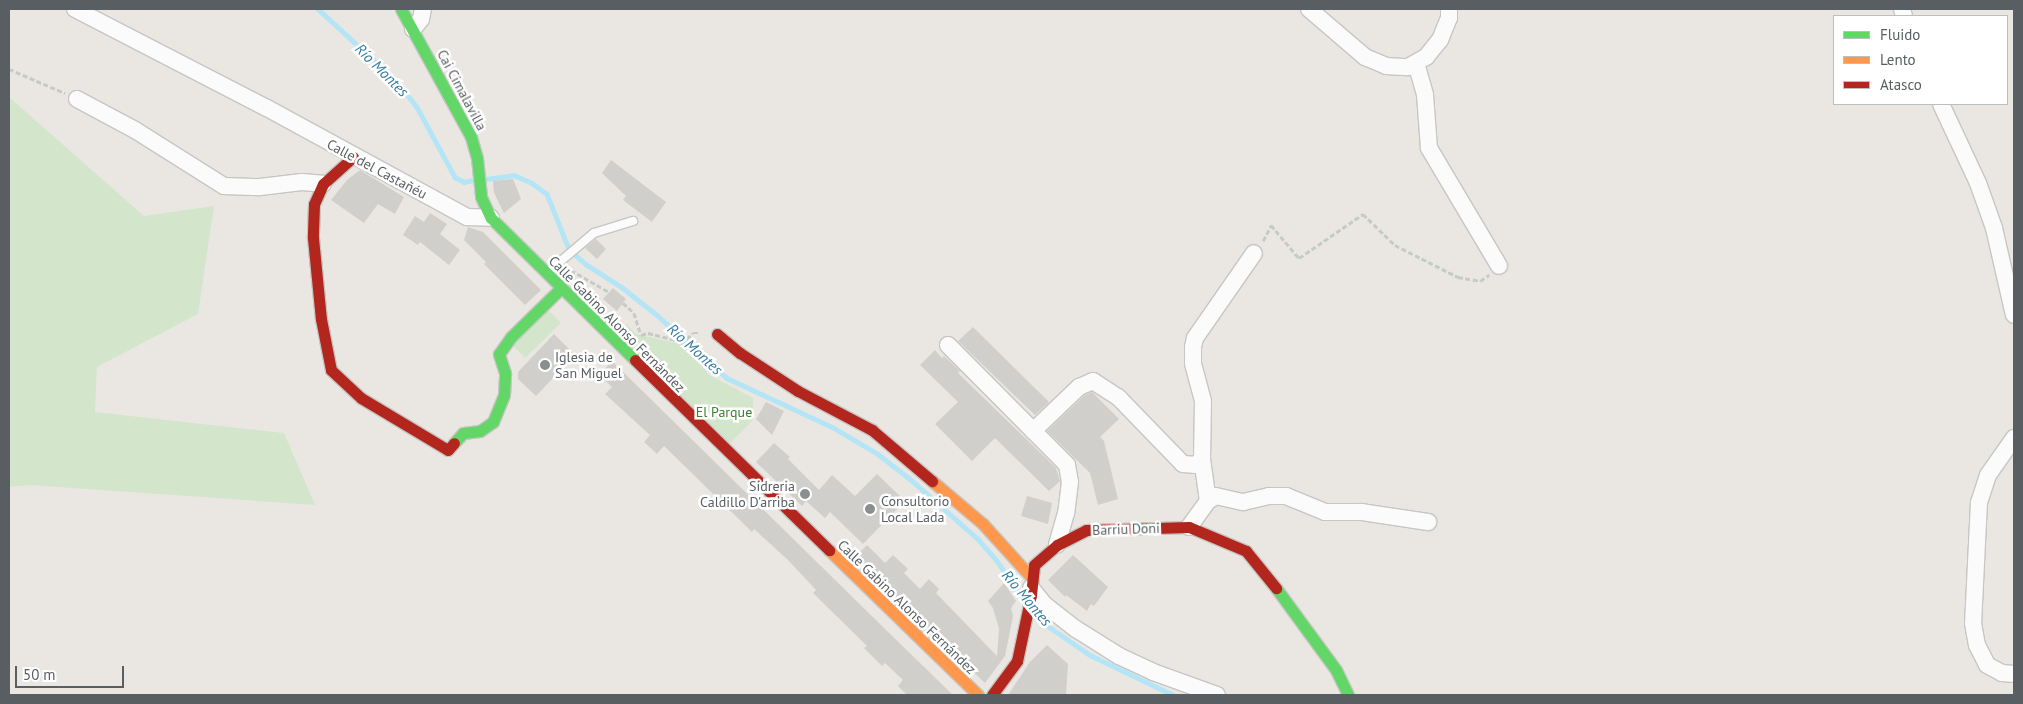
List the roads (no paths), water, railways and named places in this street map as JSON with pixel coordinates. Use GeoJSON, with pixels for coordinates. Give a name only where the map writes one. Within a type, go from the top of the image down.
{"type":"FeatureCollection","features":[{"type":"Feature","properties":{"kind":"street","name":"Calle del Castañéu"},"geometry":{"type":"LineString","coordinates":[[75,9],[267,108],[353,157],[467,217],[491,218]]}},
{"type":"Feature","properties":{"kind":"street","name":"Cai Cimalavilla"},"geometry":{"type":"LineString","coordinates":[[401,9],[471,137],[477,158],[481,197]]}},
{"type":"Feature","properties":{"kind":"street"},"geometry":{"type":"LineString","coordinates":[[413,29],[421,19],[423,9]]}},
{"type":"Feature","properties":{"kind":"street"},"geometry":{"type":"LineString","coordinates":[[1310,9],[1365,57],[1386,66],[1408,67],[1426,57],[1440,40],[1449,18],[1450,9]]}},
{"type":"Feature","properties":{"kind":"street"},"geometry":{"type":"LineString","coordinates":[[1416,63],[1425,95],[1429,148],[1500,266]]}},
{"type":"Feature","properties":{"kind":"street"},"geometry":{"type":"LineString","coordinates":[[77,99],[135,130],[224,186],[260,187],[302,182],[322,184]]}},
{"type":"Feature","properties":{"kind":"street"},"geometry":{"type":"LineString","coordinates":[[1942,105],[1978,184],[1994,228],[2014,315]]}},
{"type":"Feature","properties":{"kind":"street"},"geometry":{"type":"LineString","coordinates":[[353,157],[322,184],[314,204],[313,238],[321,319],[331,370],[361,398],[448,450],[463,433],[480,431],[493,422],[504,395],[505,373],[499,354],[511,337],[560,289]]}},
{"type":"Feature","properties":{"kind":"street","name":"Calle Gabino Alonso Fernández"},"geometry":{"type":"LineString","coordinates":[[481,197],[491,218],[545,274],[978,695]]}},
{"type":"Feature","properties":{"kind":"street"},"geometry":{"type":"LineString","coordinates":[[1208,501],[1202,459],[1203,401],[1193,363],[1195,338],[1254,252]]}},
{"type":"Feature","properties":{"kind":"street"},"geometry":{"type":"LineString","coordinates":[[717,334],[740,353],[798,391],[872,430],[983,524],[1045,605],[1076,629],[1119,656],[1153,672],[1216,695]]}},
{"type":"Feature","properties":{"kind":"street"},"geometry":{"type":"LineString","coordinates":[[948,345],[1067,465],[1070,482],[1066,513],[1057,545]]}},
{"type":"Feature","properties":{"kind":"street"},"geometry":{"type":"LineString","coordinates":[[1033,431],[1079,386],[1093,381],[1118,397],[1183,464],[1196,465],[1202,459]]}},
{"type":"Feature","properties":{"kind":"street"},"geometry":{"type":"LineString","coordinates":[[2014,438],[1988,475],[1978,502],[1973,623],[1977,646],[1987,665],[2002,673],[2014,674]]}},
{"type":"Feature","properties":{"kind":"street"},"geometry":{"type":"LineString","coordinates":[[1189,527],[1208,501],[1216,496],[1243,502],[1270,496],[1286,496],[1326,512],[1362,512],[1428,522]]}},
{"type":"Feature","properties":{"kind":"street","name":"Barriu Doni"},"geometry":{"type":"LineString","coordinates":[[992,695],[1017,661],[1034,565],[1057,545],[1086,530],[1189,527],[1246,551],[1292,608],[1336,670],[1348,695]]}},
{"type":"Feature","properties":{"kind":"lane"},"geometry":{"type":"LineString","coordinates":[[545,274],[594,233],[633,221]]}},
{"type":"Feature","properties":{"kind":"waterway","name":"Río Montes"},"geometry":{"type":"LineString","coordinates":[[318,9],[398,82],[417,107],[455,177],[464,182],[473,180]]}},
{"type":"Feature","properties":{"kind":"waterway","name":"Río Montes"},"geometry":{"type":"LineString","coordinates":[[486,179],[514,175],[532,183],[547,194],[569,249],[587,265],[623,288],[657,315],[727,378],[834,428],[878,454],[909,478],[978,539],[997,561],[1024,599]]}},
{"type":"Feature","properties":{"kind":"waterway","name":"Río Montes"},"geometry":{"type":"LineString","coordinates":[[1035,613],[1045,624],[1090,655],[1173,695]]}},
{"type":"Feature","properties":{"kind":"place","name":"Iglesia de San Miguel"},"geometry":{"type":"Point","coordinates":[545,365]}},
{"type":"Feature","properties":{"kind":"place","name":"Sidreria Caldillo D'arriba"},"geometry":{"type":"Point","coordinates":[805,494]}},
{"type":"Feature","properties":{"kind":"place","name":"Consultorio Local Lada"},"geometry":{"type":"Point","coordinates":[870,509]}},
{"type":"Feature","properties":{"kind":"park label","name":"El Parque"},"geometry":{"type":"Point","coordinates":[724,412]}}]}
